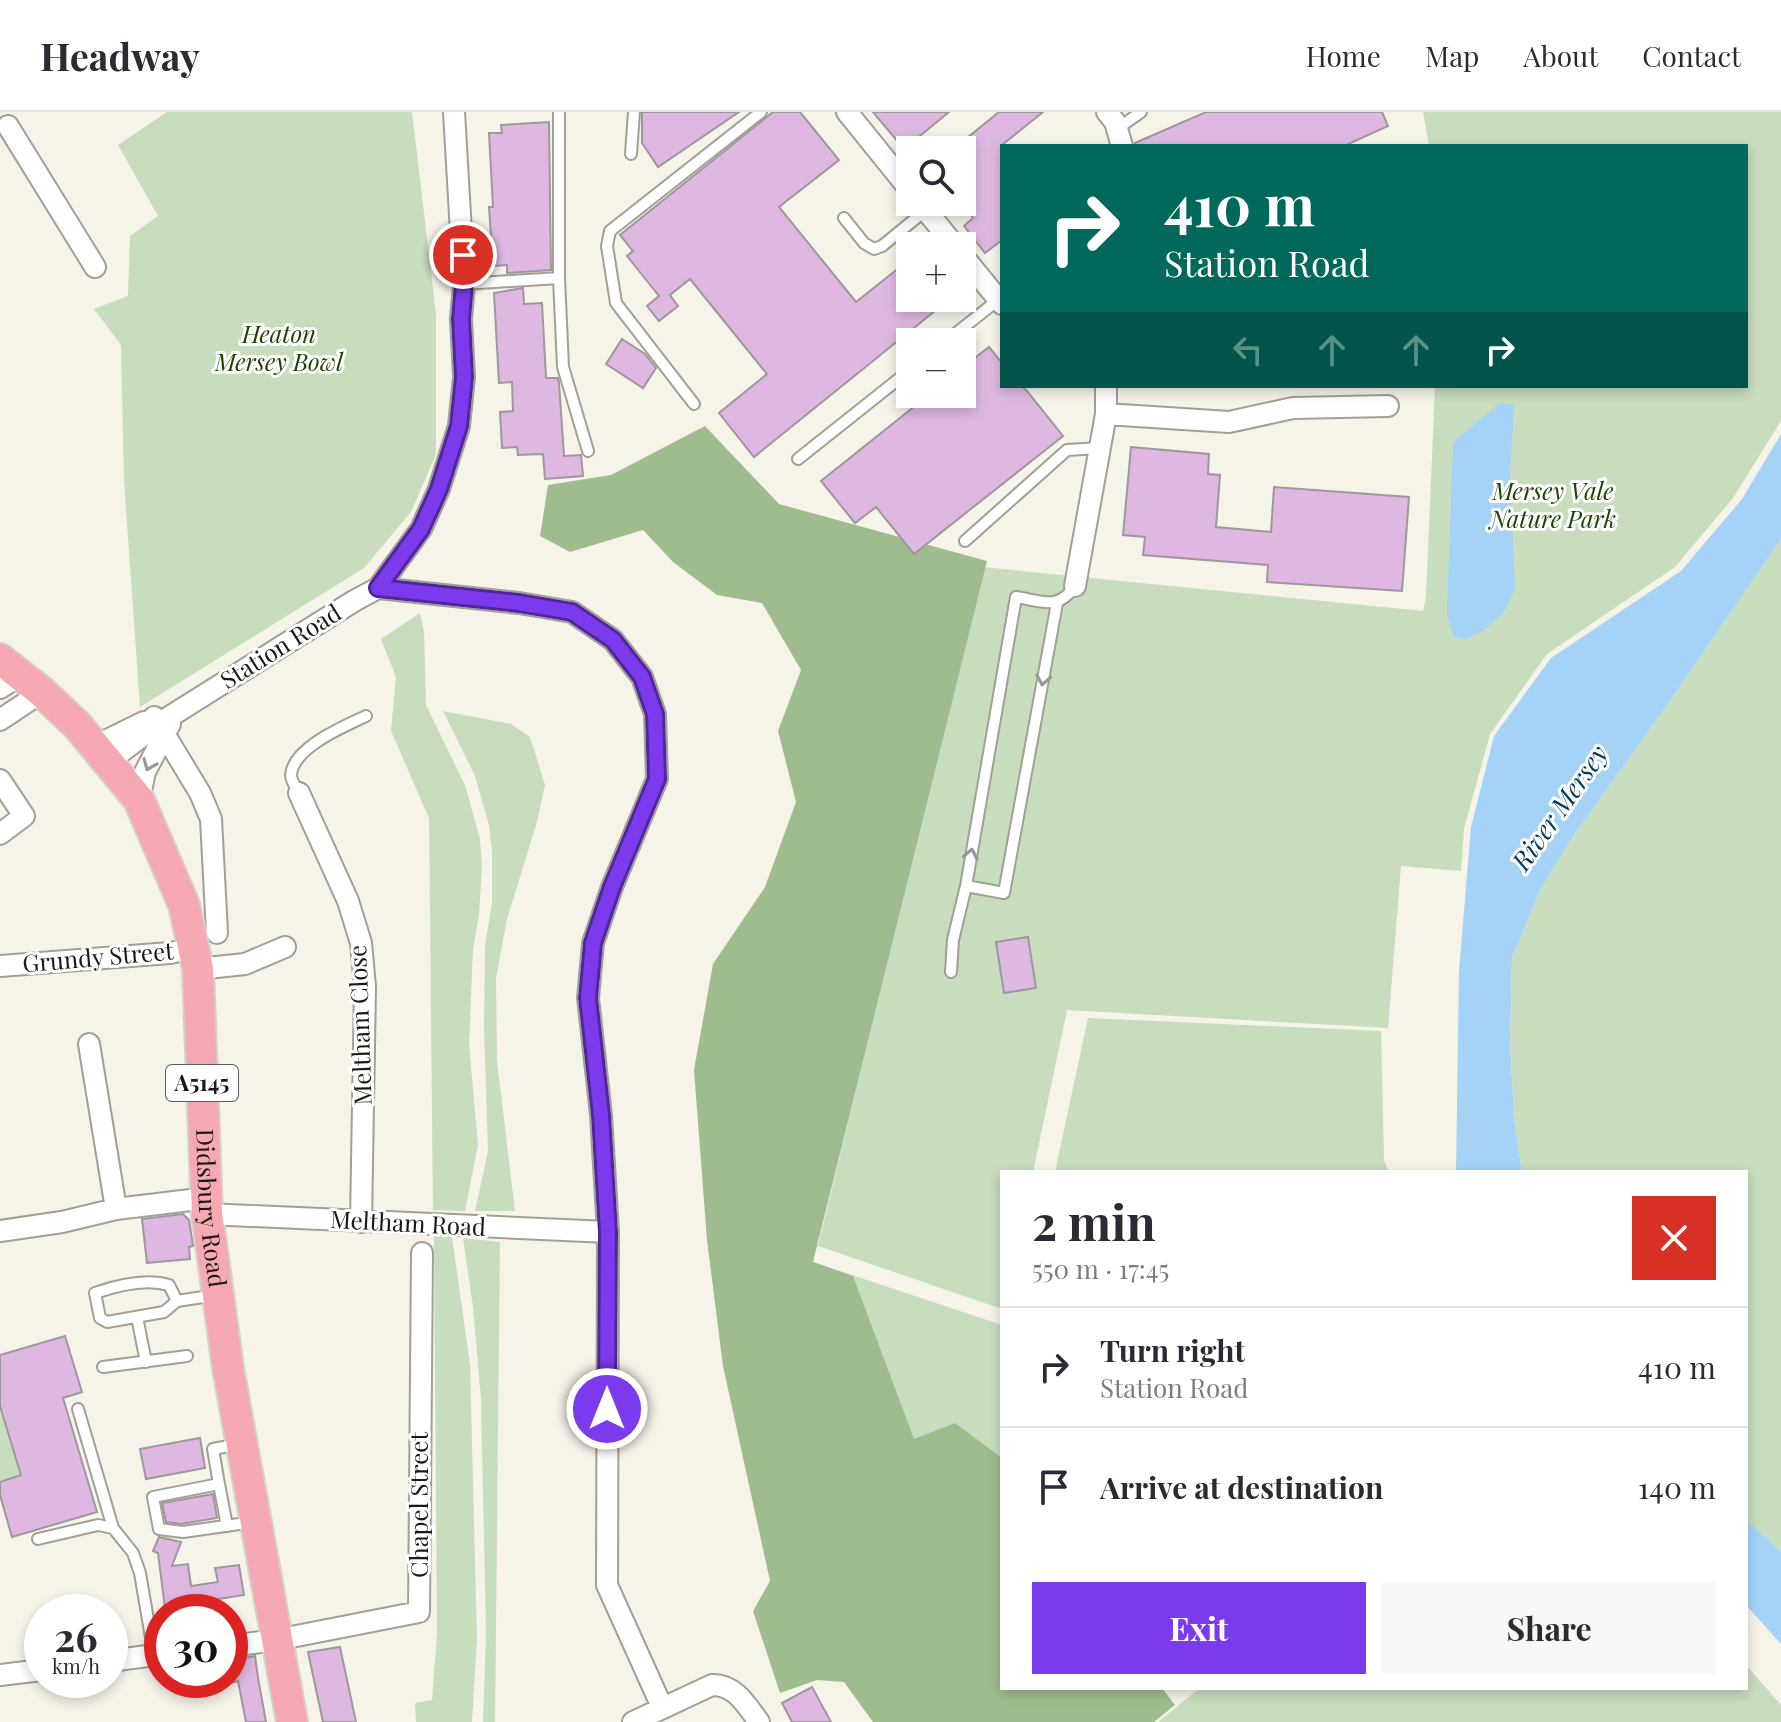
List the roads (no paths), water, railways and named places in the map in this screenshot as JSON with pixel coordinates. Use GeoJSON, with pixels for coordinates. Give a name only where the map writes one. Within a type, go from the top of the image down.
{"type":"FeatureCollection","features":[{"type":"Feature","properties":{"kind":"main road","name":"Didsbury Road"},"geometry":{"type":"LineString","coordinates":[[15,679],[101,754],[139,800],[203,950],[207,1206],[218,1295],[227,1446],[241,1524],[276,1640],[292,1722]]}},
{"type":"Feature","properties":{"kind":"street","name":"Station Road"},"geometry":{"type":"LineString","coordinates":[[159,725],[378,588],[421,529],[439,489],[459,426],[464,377],[461,319],[464,284],[454,112]]}},
{"type":"Feature","properties":{"kind":"street"},"geometry":{"type":"LineString","coordinates":[[847,112],[896,173]]}},
{"type":"Feature","properties":{"kind":"street"},"geometry":{"type":"LineString","coordinates":[[7,122],[95,267]]}},
{"type":"Feature","properties":{"kind":"street"},"geometry":{"type":"LineString","coordinates":[[931,216],[944,232]]}},
{"type":"Feature","properties":{"kind":"street"},"geometry":{"type":"LineString","coordinates":[[976,272],[1000,302]]}},
{"type":"Feature","properties":{"kind":"street"},"geometry":{"type":"LineString","coordinates":[[1075,586],[1106,414],[1106,388]]}},
{"type":"Feature","properties":{"kind":"street"},"geometry":{"type":"LineString","coordinates":[[1106,414],[1229,422],[1293,408],[1388,406]]}},
{"type":"Feature","properties":{"kind":"street"},"geometry":{"type":"LineString","coordinates":[[400,558],[419,586],[442,596]]}},
{"type":"Feature","properties":{"kind":"street"},"geometry":{"type":"LineString","coordinates":[[378,588],[519,603],[572,612],[613,640],[642,677],[655,714],[657,779],[612,887],[593,943],[588,998],[601,1115],[608,1232],[607,1585],[662,1707]]}},
{"type":"Feature","properties":{"kind":"street"},"geometry":{"type":"LineString","coordinates":[[0,720],[15,679]]}},
{"type":"Feature","properties":{"kind":"street","name":"Station Road"},"geometry":{"type":"LineString","coordinates":[[101,754],[159,725],[209,692]]}},
{"type":"Feature","properties":{"kind":"street"},"geometry":{"type":"LineString","coordinates":[[139,800],[159,725]]}},
{"type":"Feature","properties":{"kind":"street"},"geometry":{"type":"LineString","coordinates":[[159,725],[200,793],[211,819],[203,950]]}},
{"type":"Feature","properties":{"kind":"street"},"geometry":{"type":"LineString","coordinates":[[0,780],[24,816],[0,834]]}},
{"type":"Feature","properties":{"kind":"street","name":"Meltham Close"},"geometry":{"type":"LineString","coordinates":[[299,793],[348,901],[361,943],[365,987],[361,1222]]}},
{"type":"Feature","properties":{"kind":"street","name":"Grundy Street"},"geometry":{"type":"LineString","coordinates":[[0,966],[203,950],[245,964],[285,947]]}},
{"type":"Feature","properties":{"kind":"street"},"geometry":{"type":"LineString","coordinates":[[89,1044],[116,1209]]}},
{"type":"Feature","properties":{"kind":"street","name":"Meltham Road"},"geometry":{"type":"LineString","coordinates":[[0,1231],[62,1222],[116,1209],[207,1206],[361,1222],[608,1232]]}},
{"type":"Feature","properties":{"kind":"street","name":"Chapel Street"},"geometry":{"type":"LineString","coordinates":[[276,1640],[419,1612],[422,1253]]}},
{"type":"Feature","properties":{"kind":"street"},"geometry":{"type":"LineString","coordinates":[[248,1644],[276,1640]]}},
{"type":"Feature","properties":{"kind":"street"},"geometry":{"type":"LineString","coordinates":[[0,1675],[24,1672]]}},
{"type":"Feature","properties":{"kind":"street"},"geometry":{"type":"LineString","coordinates":[[633,1722],[712,1685],[728,1687],[759,1722]]}},
{"type":"Feature","properties":{"kind":"lane"},"geometry":{"type":"LineString","coordinates":[[559,112],[559,278],[563,367],[588,451]]}},
{"type":"Feature","properties":{"kind":"lane"},"geometry":{"type":"LineString","coordinates":[[631,154],[634,112]]}},
{"type":"Feature","properties":{"kind":"lane"},"geometry":{"type":"LineString","coordinates":[[694,404],[616,303],[607,246],[610,231],[761,112]]}},
{"type":"Feature","properties":{"kind":"lane"},"geometry":{"type":"LineString","coordinates":[[1116,129],[1141,112]]}},
{"type":"Feature","properties":{"kind":"lane"},"geometry":{"type":"LineString","coordinates":[[844,218],[864,243],[874,249],[882,246],[913,216]]}},
{"type":"Feature","properties":{"kind":"lane"},"geometry":{"type":"LineString","coordinates":[[464,284],[559,278]]}},
{"type":"Feature","properties":{"kind":"lane"},"geometry":{"type":"LineString","coordinates":[[964,328],[1000,302]]}},
{"type":"Feature","properties":{"kind":"lane"},"geometry":{"type":"LineString","coordinates":[[798,459],[896,381]]}},
{"type":"Feature","properties":{"kind":"lane"},"geometry":{"type":"LineString","coordinates":[[965,541],[1067,450],[1100,448]]}},
{"type":"Feature","properties":{"kind":"lane"},"geometry":{"type":"LineString","coordinates":[[951,972],[953,940],[966,886],[1016,597],[1057,603],[1067,598],[1075,586]]}},
{"type":"Feature","properties":{"kind":"lane"},"geometry":{"type":"LineString","coordinates":[[966,886],[1004,893],[1057,603]]}},
{"type":"Feature","properties":{"kind":"lane"},"geometry":{"type":"LineString","coordinates":[[299,793],[292,780],[292,770],[310,746],[366,716]]}},
{"type":"Feature","properties":{"kind":"lane"},"geometry":{"type":"LineString","coordinates":[[177,1301],[169,1285],[158,1282],[115,1286],[95,1293],[100,1318],[107,1322],[164,1312],[177,1301],[218,1295]]}},
{"type":"Feature","properties":{"kind":"lane"},"geometry":{"type":"LineString","coordinates":[[137,1317],[146,1362]]}},
{"type":"Feature","properties":{"kind":"lane"},"geometry":{"type":"LineString","coordinates":[[103,1367],[187,1356]]}},
{"type":"Feature","properties":{"kind":"lane"},"geometry":{"type":"LineString","coordinates":[[78,1409],[113,1528],[133,1553],[145,1594]]}},
{"type":"Feature","properties":{"kind":"lane"},"geometry":{"type":"LineString","coordinates":[[219,1484],[153,1497],[159,1529],[183,1532],[241,1524],[219,1484],[227,1446]]}},
{"type":"Feature","properties":{"kind":"lane"},"geometry":{"type":"LineString","coordinates":[[38,1539],[98,1525],[113,1528]]}},
{"type":"Feature","properties":{"kind":"water"},"geometry":{"type":"Polygon","coordinates":[[[1500,403],[1514,405],[1510,475],[1515,589],[1504,612],[1483,631],[1465,640],[1453,636],[1447,614],[1453,442],[1500,403]]]}},
{"type":"Feature","properties":{"kind":"water","name":"River Mersey"},"geometry":{"type":"Polygon","coordinates":[[[1781,434],[1781,539],[1574,835],[1540,890],[1512,958],[1510,1041],[1514,1119],[1522,1170],[1456,1170],[1459,971],[1471,827],[1494,736],[1551,658],[1681,571],[1742,499],[1781,434]]]}},
{"type":"Feature","properties":{"kind":"water"},"geometry":{"type":"Polygon","coordinates":[[[1748,1521],[1781,1552],[1781,1644],[1748,1607],[1748,1521]]]}},
{"type":"Feature","properties":{"kind":"park label","name":"Heaton Mersey Bowl"},"geometry":{"type":"Point","coordinates":[279,349]}},
{"type":"Feature","properties":{"kind":"park label","name":"Mersey Vale Nature Park"},"geometry":{"type":"Point","coordinates":[1553,506]}}]}
